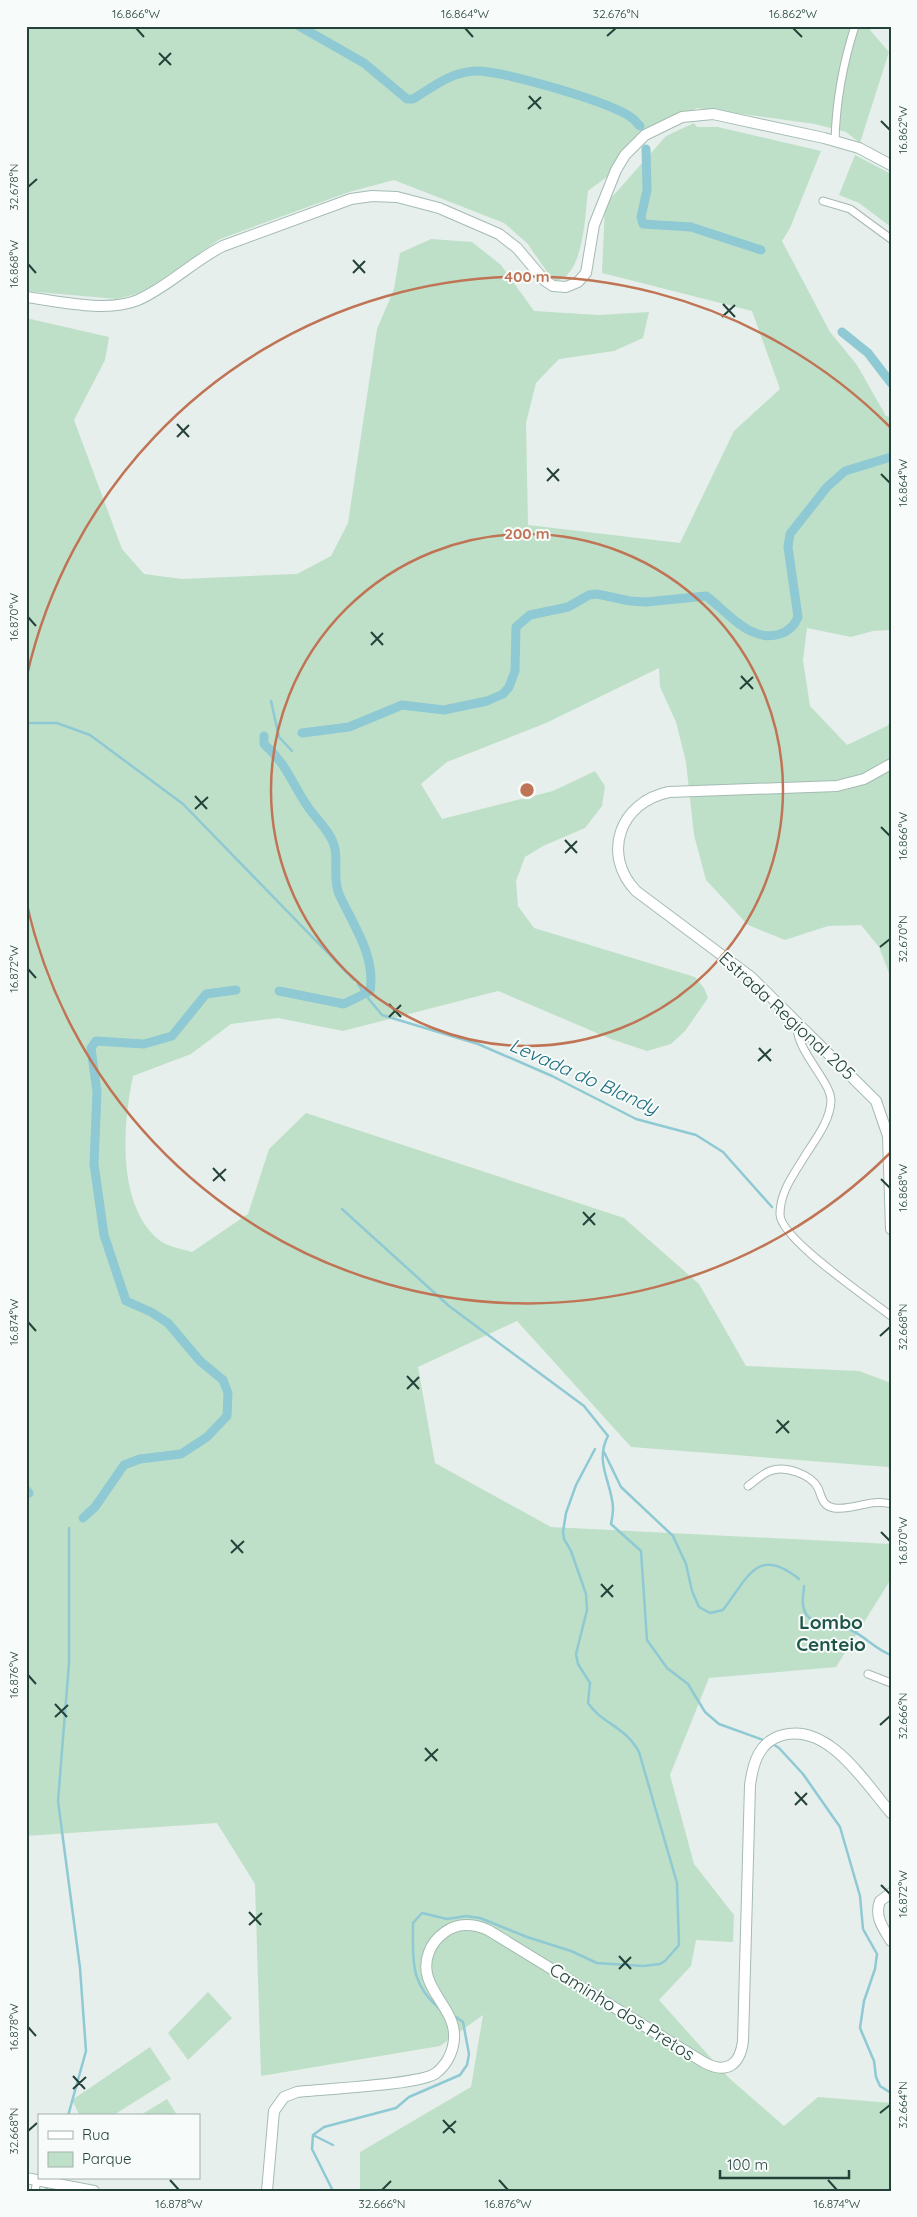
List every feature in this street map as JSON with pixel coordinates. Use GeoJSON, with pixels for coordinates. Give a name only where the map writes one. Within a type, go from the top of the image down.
{"type":"FeatureCollection","features":[{"type":"Feature","properties":{"kind":"main road"},"geometry":{"type":"LineString","coordinates":[[26,297],[107,305],[129,303],[151,293],[204,256],[223,246],[351,199],[372,196],[417,201],[489,229],[517,248],[544,280],[553,286],[566,287],[578,282],[586,273],[594,225],[612,178],[624,155],[645,135],[682,117],[703,114],[724,116],[836,141],[868,152],[891,165]]}},
{"type":"Feature","properties":{"kind":"main road","name":"Estrada Regional 205"},"geometry":{"type":"LineString","coordinates":[[891,764],[864,779],[837,786],[661,794],[642,803],[623,825],[618,843],[621,868],[630,885],[732,961],[868,1092],[880,1111],[888,1136],[891,1229]]}},
{"type":"Feature","properties":{"kind":"main road","name":"Caminho dos Pretos"},"geometry":{"type":"LineString","coordinates":[[267,2191],[274,2111],[284,2097],[297,2092],[426,2079],[436,2074],[445,2064],[453,2045],[454,2028],[430,1985],[426,1967],[428,1954],[435,1942],[443,1933],[455,1927],[477,1925],[488,1930],[704,2064],[720,2068],[737,2060],[742,2054],[743,2041],[750,1785],[756,1760],[766,1742],[786,1734],[797,1733],[825,1741],[839,1753],[891,1813]]}},
{"type":"Feature","properties":{"kind":"main road"},"geometry":{"type":"LineString","coordinates":[[891,1893],[880,1901],[877,1909],[891,1941]]}},
{"type":"Feature","properties":{"kind":"main road"},"geometry":{"type":"LineString","coordinates":[[26,2178],[36,2185],[94,2191]]}},
{"type":"Feature","properties":{"kind":"street"},"geometry":{"type":"LineString","coordinates":[[836,141],[836,110],[855,26]]}},
{"type":"Feature","properties":{"kind":"street"},"geometry":{"type":"LineString","coordinates":[[824,201],[850,209],[891,239]]}},
{"type":"Feature","properties":{"kind":"street"},"geometry":{"type":"LineString","coordinates":[[797,1022],[796,1029],[804,1049],[813,1067],[826,1085],[831,1099],[828,1118],[784,1192],[780,1216],[781,1222],[793,1240],[891,1316]]}},
{"type":"Feature","properties":{"kind":"street"},"geometry":{"type":"LineString","coordinates":[[748,1486],[767,1472],[782,1469],[804,1475],[812,1480],[819,1489],[822,1501],[829,1507],[842,1508],[869,1502],[891,1504]]}},
{"type":"Feature","properties":{"kind":"street"},"geometry":{"type":"LineString","coordinates":[[868,1674],[891,1683]]}},
{"type":"Feature","properties":{"kind":"green space"},"geometry":{"type":"Polygon","coordinates":[[[26,26],[872,26],[870,30],[889,52],[860,143],[846,132],[815,124],[697,108],[643,135],[616,170],[588,191],[582,242],[578,256],[566,276],[557,281],[550,276],[527,243],[504,223],[394,180],[349,192],[220,239],[144,292],[117,299],[26,291],[26,26]]]}},
{"type":"Feature","properties":{"kind":"green space"},"geometry":{"type":"Polygon","coordinates":[[[694,123],[697,127],[718,127],[821,151],[790,228],[782,241],[830,332],[857,365],[886,416],[891,417],[891,630],[873,631],[851,637],[807,628],[803,660],[810,706],[847,745],[887,726],[891,721],[891,978],[879,947],[861,925],[828,926],[785,940],[748,925],[706,880],[694,835],[686,762],[676,722],[660,687],[659,668],[546,723],[447,762],[421,784],[442,819],[553,791],[595,771],[605,786],[602,806],[585,828],[543,846],[525,857],[516,881],[518,906],[534,928],[695,977],[704,988],[708,998],[685,1031],[671,1044],[647,1051],[611,1039],[498,991],[343,1031],[278,1018],[231,1024],[191,1054],[133,1076],[129,1095],[125,1139],[126,1163],[129,1185],[135,1206],[145,1225],[162,1242],[192,1252],[248,1214],[269,1149],[306,1113],[624,1218],[699,1284],[746,1366],[859,1371],[891,1383],[891,1470],[888,1467],[631,1447],[517,1321],[418,1367],[435,1463],[551,1527],[891,1544],[891,1579],[836,1667],[709,1678],[670,1775],[694,1864],[734,1915],[733,1942],[696,1940],[691,1966],[659,2000],[729,2078],[784,2126],[818,2097],[891,2103],[891,2191],[360,2191],[360,2152],[471,2087],[483,2015],[440,2046],[261,2076],[255,1884],[217,1823],[26,1836],[26,318],[109,337],[105,360],[74,420],[122,549],[144,574],[182,579],[297,574],[331,556],[348,523],[377,329],[394,289],[400,253],[431,239],[472,242],[501,265],[534,311],[599,315],[649,312],[643,338],[614,351],[559,359],[536,383],[526,423],[528,525],[680,543],[734,431],[780,389],[752,311],[602,273],[605,205],[666,136],[694,123]]]}},
{"type":"Feature","properties":{"kind":"green space"},"geometry":{"type":"Polygon","coordinates":[[[855,155],[891,174],[891,227],[859,203],[839,195],[855,155]]]}},
{"type":"Feature","properties":{"kind":"green space"},"geometry":{"type":"Polygon","coordinates":[[[208,1992],[232,2018],[188,2060],[168,2033],[208,1992]]]}},
{"type":"Feature","properties":{"kind":"green space"},"geometry":{"type":"Polygon","coordinates":[[[150,2047],[171,2079],[115,2114],[79,2114],[72,2100],[150,2047]]]}},
{"type":"Feature","properties":{"kind":"green space"},"geometry":{"type":"Polygon","coordinates":[[[167,2099],[176,2114],[142,2114],[167,2099]]]}},
{"type":"Feature","properties":{"kind":"waterway"},"geometry":{"type":"LineString","coordinates":[[299,26],[364,63],[407,99],[413,99],[442,81],[458,74],[475,71],[488,72],[531,81],[580,96],[620,111],[632,118],[640,126]]}},
{"type":"Feature","properties":{"kind":"waterway"},"geometry":{"type":"LineString","coordinates":[[646,149],[647,190],[641,217],[643,224],[691,227],[761,250]]}},
{"type":"Feature","properties":{"kind":"waterway"},"geometry":{"type":"LineString","coordinates":[[842,332],[868,353],[891,383]]}},
{"type":"Feature","properties":{"kind":"waterway"},"geometry":{"type":"LineString","coordinates":[[302,733],[349,727],[402,705],[444,710],[487,701],[503,694],[509,687],[515,671],[516,627],[530,615],[568,607],[589,595],[597,594],[630,601],[646,602],[706,596],[753,632],[766,636],[785,632],[795,623],[798,617],[788,547],[790,534],[827,487],[845,471],[891,457]]}},
{"type":"Feature","properties":{"kind":"waterway"},"geometry":{"type":"LineString","coordinates":[[271,701],[279,737],[292,751]]}},
{"type":"Feature","properties":{"kind":"waterway","name":"Levada do Blandy"},"geometry":{"type":"LineString","coordinates":[[26,723],[57,723],[90,735],[183,804],[354,980]]}},
{"type":"Feature","properties":{"kind":"waterway"},"geometry":{"type":"LineString","coordinates":[[264,736],[264,744],[284,767],[302,799],[332,840],[336,857],[337,887],[367,953],[371,978],[370,991],[344,1004],[279,991]]}},
{"type":"Feature","properties":{"kind":"waterway","name":"Levada do Blandy"},"geometry":{"type":"LineString","coordinates":[[358,984],[364,993]]}},
{"type":"Feature","properties":{"kind":"waterway"},"geometry":{"type":"LineString","coordinates":[[83,1518],[95,1507],[124,1465],[140,1459],[181,1454],[207,1437],[227,1416],[228,1393],[223,1380],[200,1361],[168,1323],[151,1312],[126,1301],[104,1235],[94,1164],[97,1092],[91,1048],[96,1041],[144,1044],[172,1036],[206,994],[236,990]]}},
{"type":"Feature","properties":{"kind":"waterway","name":"Levada do Blandy"},"geometry":{"type":"LineString","coordinates":[[368,998],[382,1015],[478,1044],[552,1076],[636,1119],[696,1135],[723,1152],[772,1207]]}},
{"type":"Feature","properties":{"kind":"waterway"},"geometry":{"type":"LineString","coordinates":[[342,1209],[449,1306],[584,1406],[608,1436],[604,1446],[603,1464],[612,1499],[611,1524],[641,1551],[647,1640],[667,1668],[688,1684],[705,1712],[719,1724],[766,1741]]}},
{"type":"Feature","properties":{"kind":"waterway"},"geometry":{"type":"LineString","coordinates":[[440,2009],[423,1990],[415,1970],[413,1959],[413,1923],[422,1913],[447,1919],[466,1916],[480,1918],[527,1937],[571,1951],[597,1963],[643,1966],[660,1964],[679,1945],[677,1883],[639,1752],[627,1736],[600,1716],[588,1703],[590,1683],[578,1664],[576,1654],[587,1610],[586,1594],[563,1532],[566,1513],[576,1485],[595,1449]]}},
{"type":"Feature","properties":{"kind":"waterway"},"geometry":{"type":"LineString","coordinates":[[604,1452],[621,1487],[673,1536],[686,1564],[692,1591],[699,1607],[710,1613],[723,1610],[747,1577],[763,1565],[773,1565],[785,1569],[799,1579]]}},
{"type":"Feature","properties":{"kind":"waterway"},"geometry":{"type":"LineString","coordinates":[[26,1490],[29,1493]]}},
{"type":"Feature","properties":{"kind":"waterway"},"geometry":{"type":"LineString","coordinates":[[69,1528],[69,1663],[58,1801],[80,1968],[86,2051],[69,2114]]}},
{"type":"Feature","properties":{"kind":"waterway"},"geometry":{"type":"LineString","coordinates":[[804,1586],[803,1605],[805,1613],[810,1618],[816,1622],[851,1630],[880,1650],[891,1655]]}},
{"type":"Feature","properties":{"kind":"waterway"},"geometry":{"type":"LineString","coordinates":[[771,1743],[779,1748],[803,1774],[840,1827],[860,1896],[863,1929],[877,1954],[875,1969],[864,2001],[860,2028],[874,2061],[876,2077],[880,2086],[891,2093]]}},
{"type":"Feature","properties":{"kind":"waterway"},"geometry":{"type":"LineString","coordinates":[[333,2191],[312,2149],[313,2135],[324,2127],[396,2108],[409,2097],[460,2075],[467,2065],[469,2054],[463,2022],[456,2017]]}},
{"type":"Feature","properties":{"kind":"waterway"},"geometry":{"type":"LineString","coordinates":[[313,2135],[333,2145]]}},
{"type":"Feature","properties":{"kind":"waterway"},"geometry":{"type":"LineString","coordinates":[[46,2191],[47,2186]]}},
{"type":"Feature","properties":{"kind":"district","name":"Lombo Centeio"},"geometry":{"type":"Point","coordinates":[831,1633]}}]}
